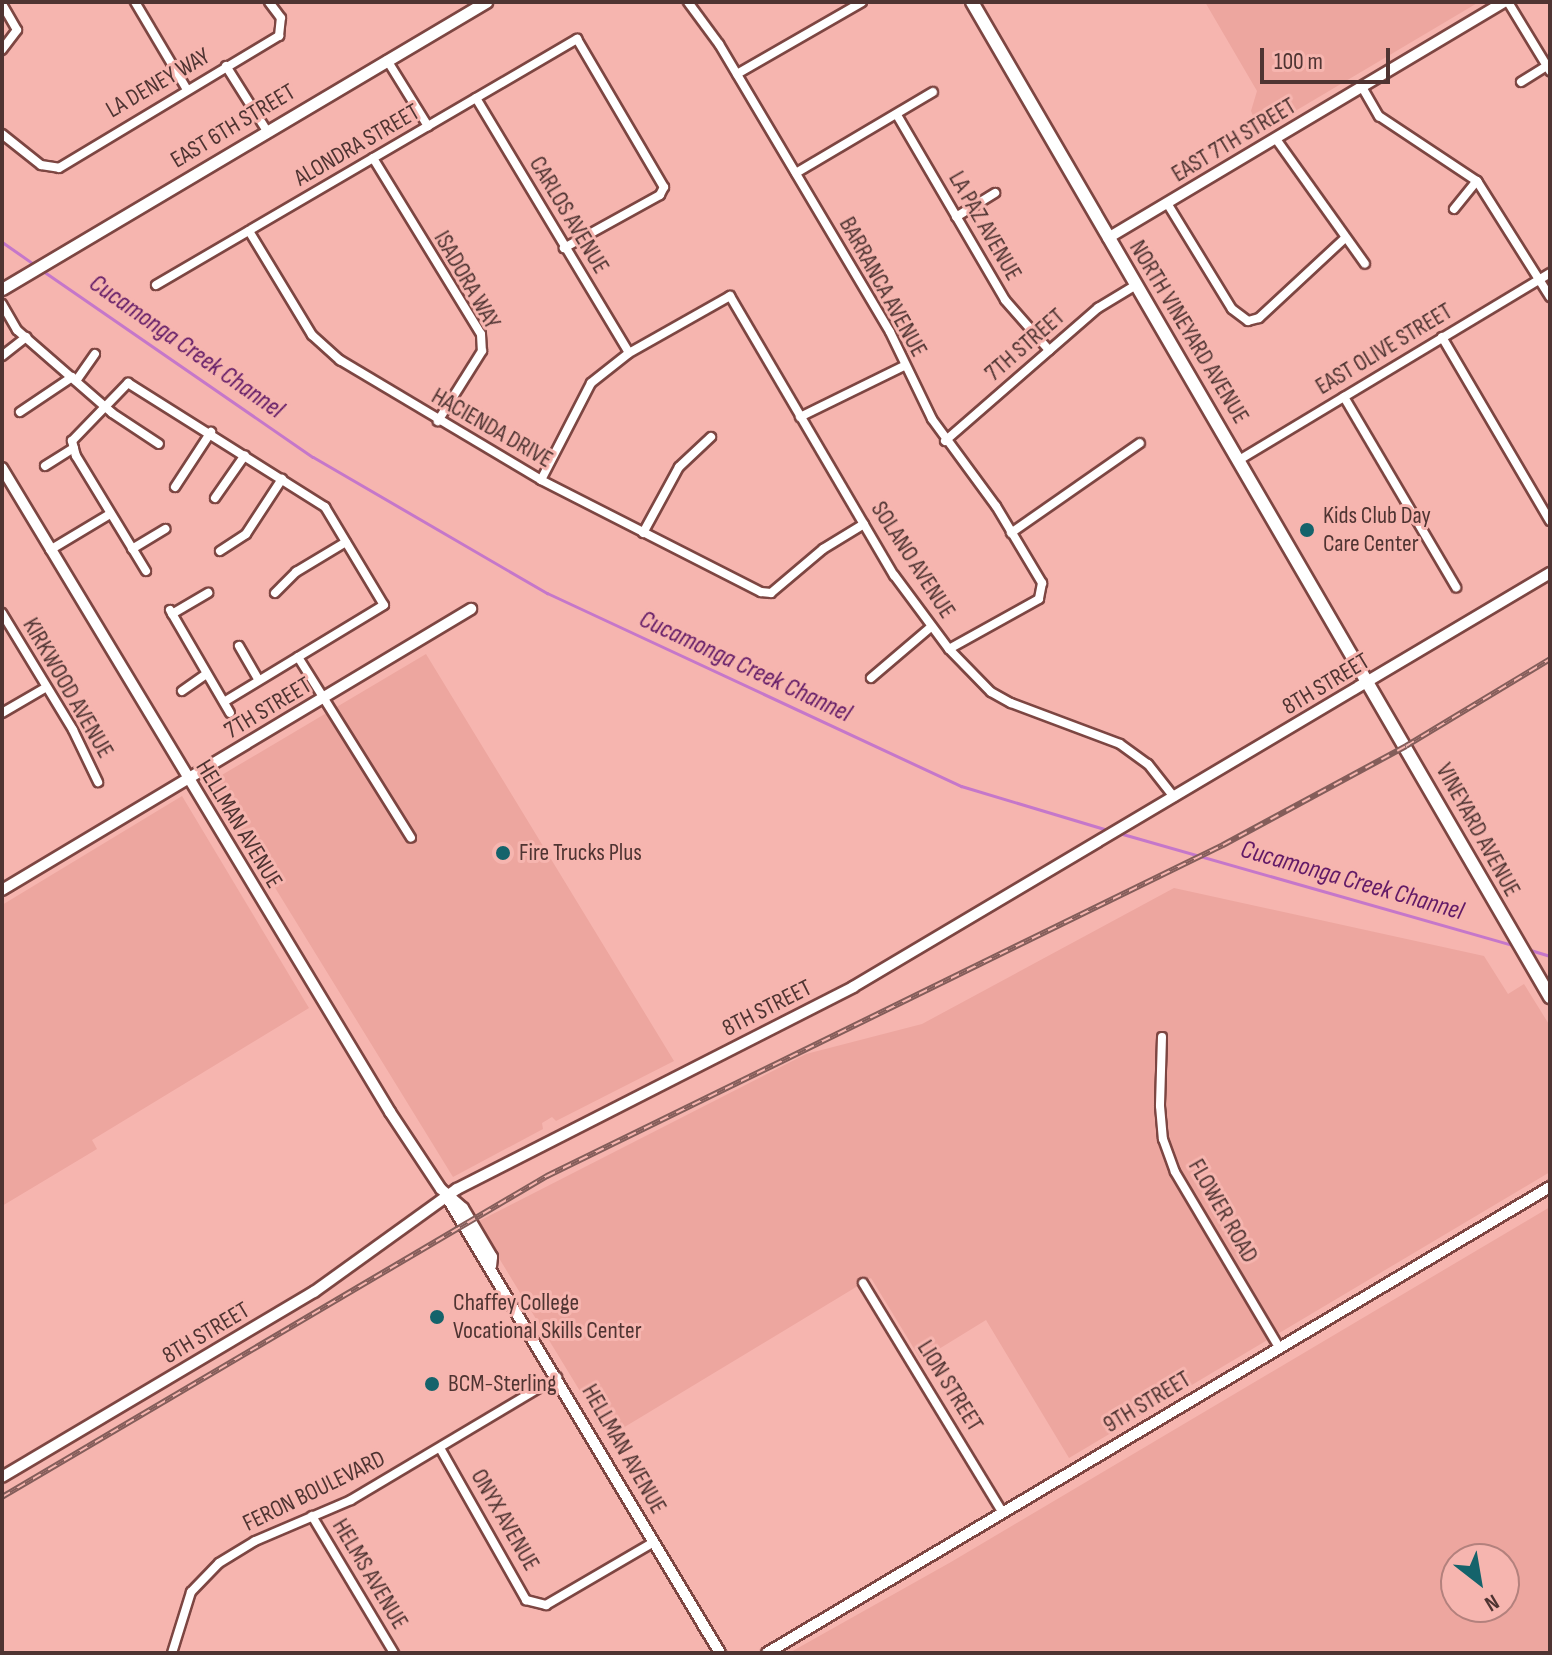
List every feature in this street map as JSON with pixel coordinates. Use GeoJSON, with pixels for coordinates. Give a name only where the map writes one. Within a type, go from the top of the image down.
{"type":"FeatureCollection","features":[{"type":"Feature","properties":{"kind":"main road","name":"EAST 6TH STREET"},"geometry":{"type":"LineString","coordinates":[[2,289],[486,2]]}},
{"type":"Feature","properties":{"kind":"main road","name":"NORTH VINEYARD AVENUE"},"geometry":{"type":"LineString","coordinates":[[972,2],[1370,682]]}},
{"type":"Feature","properties":{"kind":"main road","name":"VINEYARD AVENUE"},"geometry":{"type":"LineString","coordinates":[[1370,682],[1550,997]]}},
{"type":"Feature","properties":{"kind":"street"},"geometry":{"type":"LineString","coordinates":[[135,2],[186,88]]}},
{"type":"Feature","properties":{"kind":"street","name":"LA DENEY WAY"},"geometry":{"type":"LineString","coordinates":[[2,134],[50,169],[279,36],[283,28],[269,2]]}},
{"type":"Feature","properties":{"kind":"street","name":"BARRANCA AVENUE"},"geometry":{"type":"LineString","coordinates":[[688,2],[737,74],[796,173],[945,441],[1011,533],[1043,590],[1039,599],[949,649]]}},
{"type":"Feature","properties":{"kind":"street"},"geometry":{"type":"LineString","coordinates":[[737,74],[862,2]]}},
{"type":"Feature","properties":{"kind":"street"},"geometry":{"type":"LineString","coordinates":[[1506,2],[1548,68],[1521,82]]}},
{"type":"Feature","properties":{"kind":"street","name":"EAST 7TH STREET"},"geometry":{"type":"LineString","coordinates":[[1108,238],[1506,2]]}},
{"type":"Feature","properties":{"kind":"street"},"geometry":{"type":"LineString","coordinates":[[2,4],[17,30],[2,50]]}},
{"type":"Feature","properties":{"kind":"street","name":"ALONDRA STREET"},"geometry":{"type":"LineString","coordinates":[[156,285],[577,39],[664,187],[660,195],[564,248]]}},
{"type":"Feature","properties":{"kind":"street"},"geometry":{"type":"LineString","coordinates":[[387,60],[428,126]]}},
{"type":"Feature","properties":{"kind":"street"},"geometry":{"type":"LineString","coordinates":[[226,66],[267,131]]}},
{"type":"Feature","properties":{"kind":"street"},"geometry":{"type":"LineString","coordinates":[[1362,87],[1379,116],[1477,181],[1550,297]]}},
{"type":"Feature","properties":{"kind":"street"},"geometry":{"type":"LineString","coordinates":[[796,173],[933,92]]}},
{"type":"Feature","properties":{"kind":"street","name":"CARLOS AVENUE"},"geometry":{"type":"LineString","coordinates":[[476,98],[629,353]]}},
{"type":"Feature","properties":{"kind":"street","name":"LA PAZ AVENUE"},"geometry":{"type":"LineString","coordinates":[[897,115],[1005,300],[1049,350]]}},
{"type":"Feature","properties":{"kind":"street"},"geometry":{"type":"LineString","coordinates":[[1276,139],[1365,264]]}},
{"type":"Feature","properties":{"kind":"street","name":"ISADORA WAY"},"geometry":{"type":"LineString","coordinates":[[373,158],[481,334],[482,351],[438,421]]}},
{"type":"Feature","properties":{"kind":"street"},"geometry":{"type":"LineString","coordinates":[[1454,209],[1477,181]]}},
{"type":"Feature","properties":{"kind":"street"},"geometry":{"type":"LineString","coordinates":[[956,217],[995,193]]}},
{"type":"Feature","properties":{"kind":"street"},"geometry":{"type":"LineString","coordinates":[[1167,203],[1232,309],[1248,321],[1259,318],[1345,238]]}},
{"type":"Feature","properties":{"kind":"street","name":"HACIENDA DRIVE"},"geometry":{"type":"LineString","coordinates":[[249,231],[312,335],[358,373],[541,480],[643,533],[771,593],[823,549],[864,524]]}},
{"type":"Feature","properties":{"kind":"street","name":"EAST OLIVE STREET"},"geometry":{"type":"LineString","coordinates":[[1239,460],[1550,273]]}},
{"type":"Feature","properties":{"kind":"street","name":"7TH STREET"},"geometry":{"type":"LineString","coordinates":[[945,441],[1098,308],[1136,285]]}},
{"type":"Feature","properties":{"kind":"street","name":"SOLANO AVENUE"},"geometry":{"type":"LineString","coordinates":[[629,353],[730,296],[864,524],[931,627],[949,649],[991,692],[1011,703],[1120,744],[1148,764],[1174,797]]}},
{"type":"Feature","properties":{"kind":"street"},"geometry":{"type":"LineString","coordinates":[[2,304],[26,337],[104,406],[159,444]]}},
{"type":"Feature","properties":{"kind":"street"},"geometry":{"type":"LineString","coordinates":[[2,356],[26,337]]}},
{"type":"Feature","properties":{"kind":"street"},"geometry":{"type":"LineString","coordinates":[[1442,337],[1550,521]]}},
{"type":"Feature","properties":{"kind":"street"},"geometry":{"type":"LineString","coordinates":[[541,480],[591,383],[629,353]]}},
{"type":"Feature","properties":{"kind":"street"},"geometry":{"type":"LineString","coordinates":[[20,412],[74,379],[95,354]]}},
{"type":"Feature","properties":{"kind":"street"},"geometry":{"type":"LineString","coordinates":[[800,417],[904,366]]}},
{"type":"Feature","properties":{"kind":"street"},"geometry":{"type":"LineString","coordinates":[[45,466],[74,448],[79,430],[119,386],[136,383],[325,507],[384,605],[224,702]]}},
{"type":"Feature","properties":{"kind":"street"},"geometry":{"type":"LineString","coordinates":[[1344,397],[1456,587]]}},
{"type":"Feature","properties":{"kind":"street"},"geometry":{"type":"LineString","coordinates":[[175,487],[211,432]]}},
{"type":"Feature","properties":{"kind":"street"},"geometry":{"type":"LineString","coordinates":[[643,533],[679,467],[711,437]]}},
{"type":"Feature","properties":{"kind":"street"},"geometry":{"type":"LineString","coordinates":[[1011,533],[1140,443]]}},
{"type":"Feature","properties":{"kind":"street"},"geometry":{"type":"LineString","coordinates":[[74,448],[146,571]]}},
{"type":"Feature","properties":{"kind":"street"},"geometry":{"type":"LineString","coordinates":[[215,498],[245,455]]}},
{"type":"Feature","properties":{"kind":"street","name":"HELLMAN AVENUE"},"geometry":{"type":"LineString","coordinates":[[2,468],[188,780],[447,1197],[463,1208],[492,1257],[491,1266],[720,1653]]}},
{"type":"Feature","properties":{"kind":"street"},"geometry":{"type":"LineString","coordinates":[[220,551],[246,534],[282,479]]}},
{"type":"Feature","properties":{"kind":"street"},"geometry":{"type":"LineString","coordinates":[[50,550],[110,514]]}},
{"type":"Feature","properties":{"kind":"street"},"geometry":{"type":"LineString","coordinates":[[132,549],[165,529]]}},
{"type":"Feature","properties":{"kind":"street"},"geometry":{"type":"LineString","coordinates":[[275,593],[296,572],[346,542]]}},
{"type":"Feature","properties":{"kind":"street","name":"8TH STREET"},"geometry":{"type":"LineString","coordinates":[[2,1477],[314,1292],[447,1197],[512,1159],[853,987],[1550,573]]}},
{"type":"Feature","properties":{"kind":"street"},"geometry":{"type":"LineString","coordinates":[[208,593],[171,612],[230,713]]}},
{"type":"Feature","properties":{"kind":"street","name":"7TH STREET"},"geometry":{"type":"LineString","coordinates":[[2,890],[471,609]]}},
{"type":"Feature","properties":{"kind":"street","name":"KIRKWOOD AVENUE"},"geometry":{"type":"LineString","coordinates":[[2,613],[73,730],[98,782]]}},
{"type":"Feature","properties":{"kind":"street"},"geometry":{"type":"LineString","coordinates":[[871,678],[931,627]]}},
{"type":"Feature","properties":{"kind":"street"},"geometry":{"type":"LineString","coordinates":[[239,646],[259,680]]}},
{"type":"Feature","properties":{"kind":"street"},"geometry":{"type":"LineString","coordinates":[[298,657],[323,699],[333,707],[411,838]]}},
{"type":"Feature","properties":{"kind":"street"},"geometry":{"type":"LineString","coordinates":[[182,691],[206,674]]}},
{"type":"Feature","properties":{"kind":"street"},"geometry":{"type":"LineString","coordinates":[[2,713],[45,688]]}},
{"type":"Feature","properties":{"kind":"street","name":"FLOWER ROAD"},"geometry":{"type":"LineString","coordinates":[[1162,1037],[1161,1117],[1175,1172],[1279,1347]]}},
{"type":"Feature","properties":{"kind":"street","name":"9TH STREET"},"geometry":{"type":"LineString","coordinates":[[767,1653],[1550,1187]]}},
{"type":"Feature","properties":{"kind":"street","name":"LION STREET"},"geometry":{"type":"LineString","coordinates":[[863,1283],[1002,1512]]}},
{"type":"Feature","properties":{"kind":"street","name":"FERON BOULEVARD"},"geometry":{"type":"LineString","coordinates":[[172,1653],[180,1617],[206,1573],[255,1541],[312,1516],[440,1448],[558,1376]]}},
{"type":"Feature","properties":{"kind":"street","name":"ONYX AVENUE"},"geometry":{"type":"LineString","coordinates":[[440,1448],[526,1600],[540,1605],[654,1542]]}},
{"type":"Feature","properties":{"kind":"street","name":"HELMS AVENUE"},"geometry":{"type":"LineString","coordinates":[[312,1516],[394,1653]]}},
{"type":"Feature","properties":{"kind":"shaded area"},"geometry":{"type":"Polygon","coordinates":[[[1205,2],[1479,2],[1260,132],[1251,111],[1257,91],[1205,2]]]}},
{"type":"Feature","properties":{"kind":"shaded area"},"geometry":{"type":"Polygon","coordinates":[[[426,654],[674,1061],[556,1121],[552,1117],[542,1123],[543,1129],[453,1177],[210,782],[426,654]]]}},
{"type":"Feature","properties":{"kind":"shaded area"},"geometry":{"type":"Polygon","coordinates":[[[182,796],[309,1008],[92,1140],[97,1149],[2,1206],[2,905],[182,796]]]}},
{"type":"Feature","properties":{"kind":"shaded area"},"geometry":{"type":"Polygon","coordinates":[[[1174,888],[1484,956],[1508,994],[1524,984],[1550,1026],[1550,1172],[1069,1458],[986,1320],[921,1360],[871,1278],[608,1437],[477,1222],[806,1054],[922,1024],[1174,888]]]}},
{"type":"Feature","properties":{"kind":"shaded area"},"geometry":{"type":"Polygon","coordinates":[[[1550,1207],[1550,1653],[789,1653],[951,1562],[1550,1207]]]}},
{"type":"Feature","properties":{"kind":"waterway","name":"Cucamonga Creek Channel"},"geometry":{"type":"LineString","coordinates":[[2,242],[34,264]]}},
{"type":"Feature","properties":{"kind":"waterway","name":"Cucamonga Creek Channel"},"geometry":{"type":"LineString","coordinates":[[40,269],[313,457],[547,593],[961,786],[1108,830]]}},
{"type":"Feature","properties":{"kind":"waterway","name":"Cucamonga Creek Channel"},"geometry":{"type":"LineString","coordinates":[[1119,833],[1516,946]]}},
{"type":"Feature","properties":{"kind":"waterway","name":"Cucamonga Creek Channel"},"geometry":{"type":"LineString","coordinates":[[1527,949],[1550,956]]}},
{"type":"Feature","properties":{"kind":"railway"},"geometry":{"type":"LineString","coordinates":[[2,1497],[547,1176],[1223,845],[1406,746],[1550,659]]}},
{"type":"Feature","properties":{"kind":"place","name":"Kids Club Day Care Center"},"geometry":{"type":"Point","coordinates":[1307,530]}},
{"type":"Feature","properties":{"kind":"place","name":"Fire Trucks Plus"},"geometry":{"type":"Point","coordinates":[503,853]}},
{"type":"Feature","properties":{"kind":"place","name":"Chaffey College Vocational Skills Center"},"geometry":{"type":"Point","coordinates":[437,1317]}},
{"type":"Feature","properties":{"kind":"place","name":"BCM-Sterling"},"geometry":{"type":"Point","coordinates":[432,1384]}}]}
